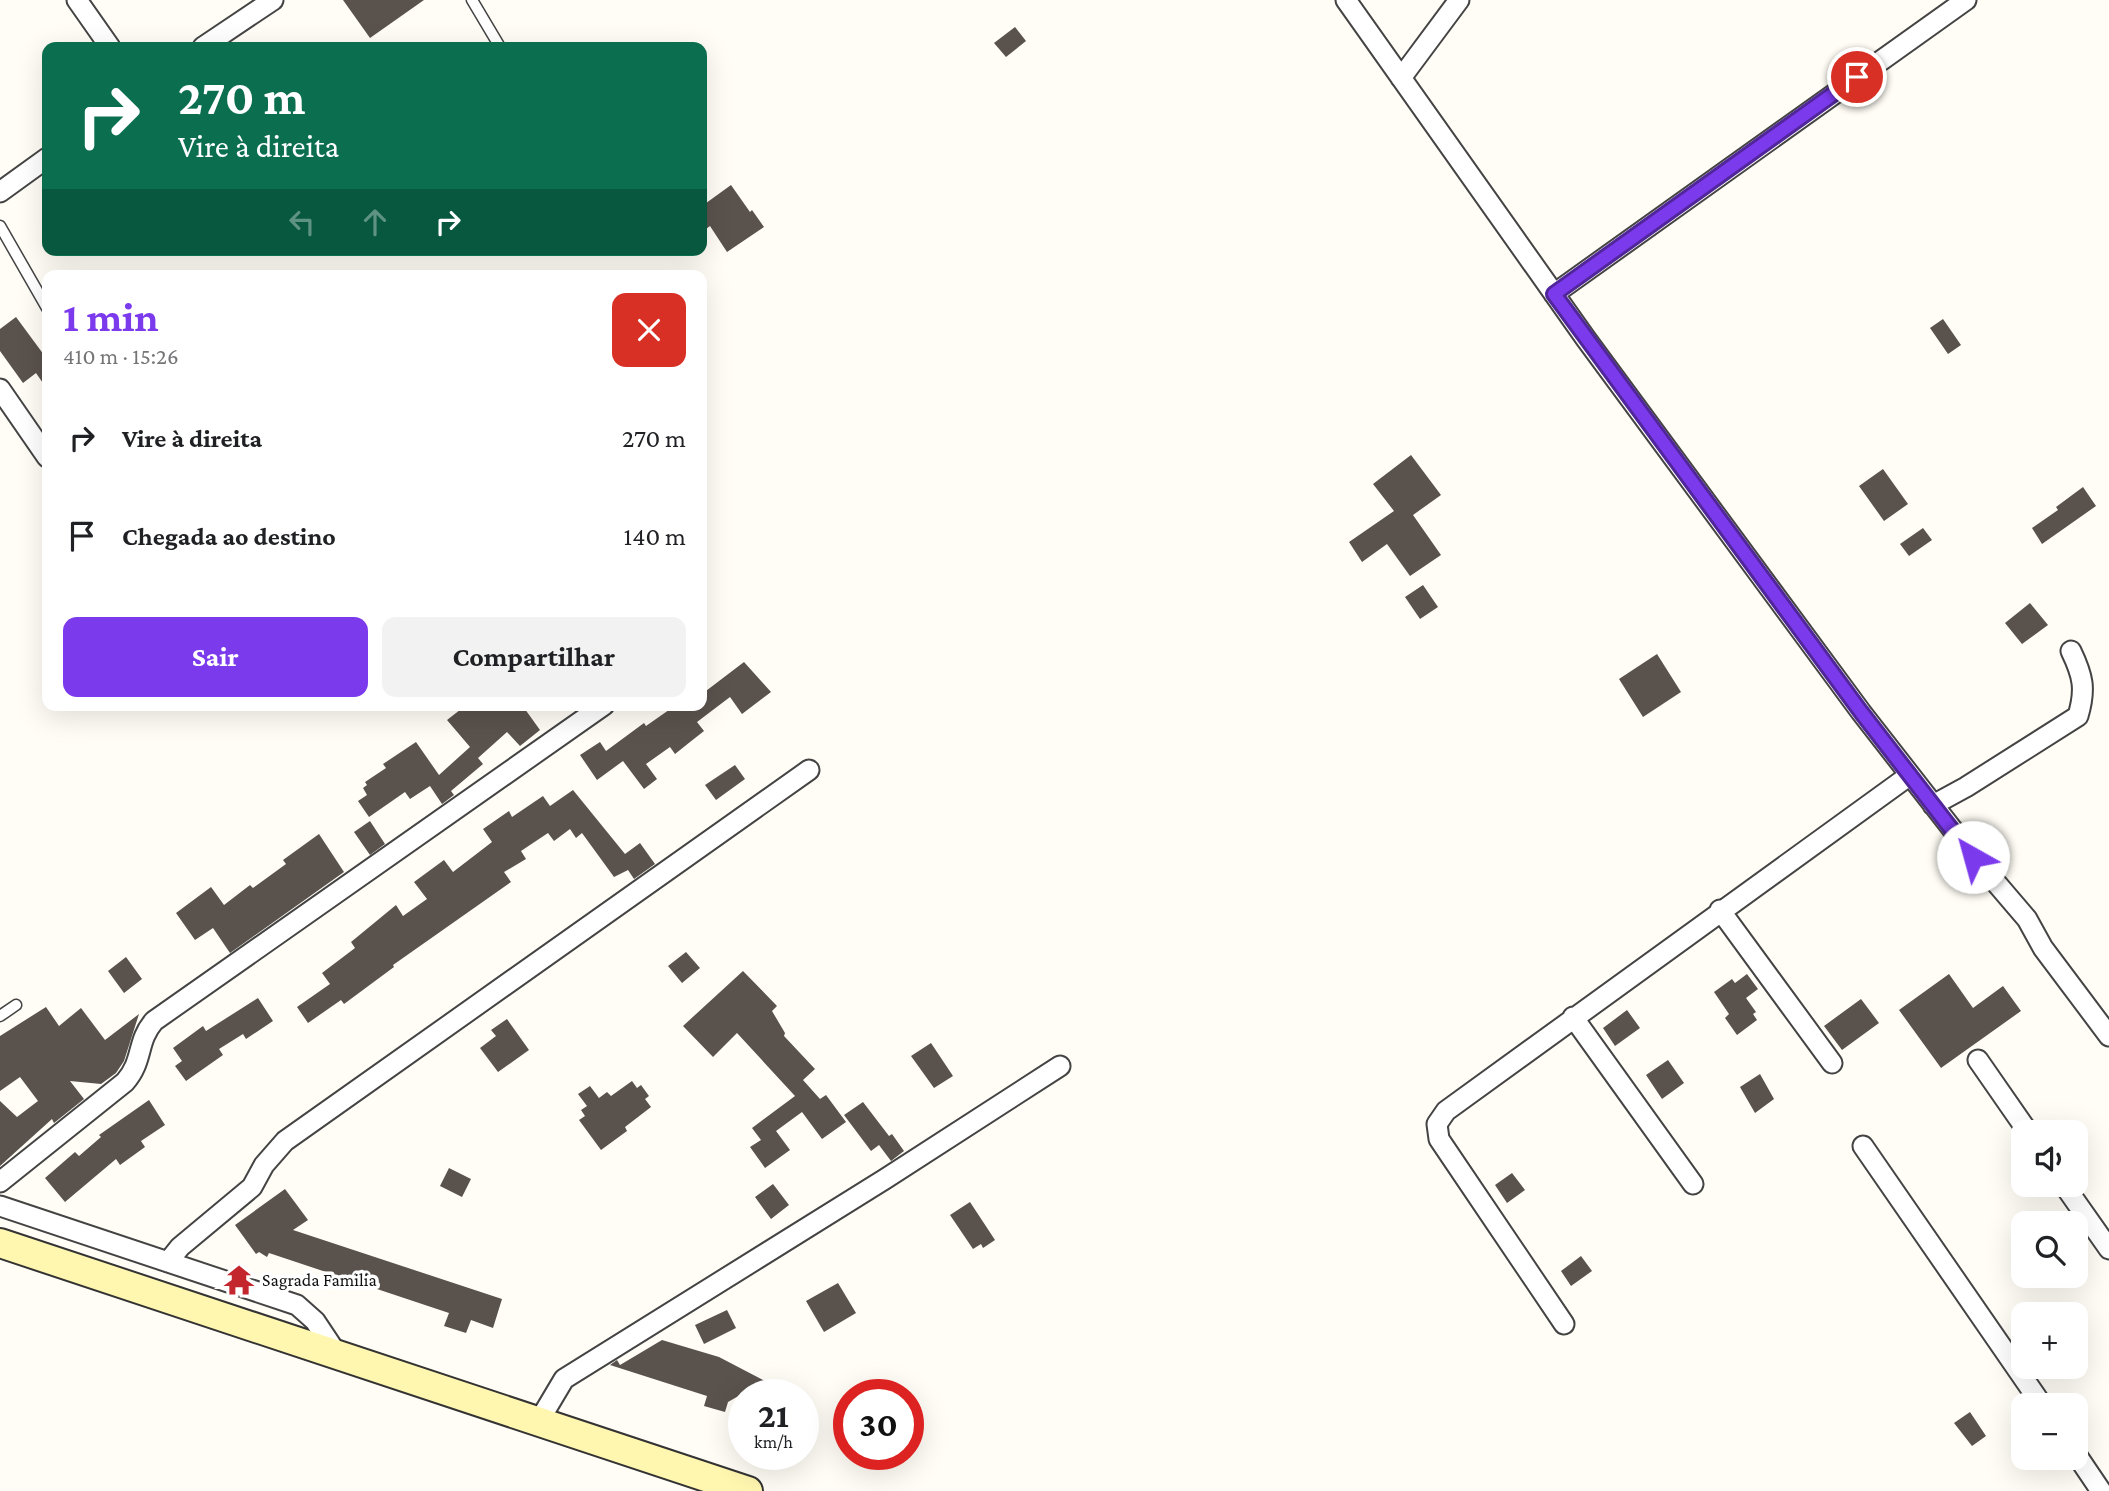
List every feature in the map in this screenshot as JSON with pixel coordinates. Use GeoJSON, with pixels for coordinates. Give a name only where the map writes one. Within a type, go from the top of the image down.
{"type":"FeatureCollection","features":[{"type":"Feature","properties":{"kind":"main road"},"geometry":{"type":"LineString","coordinates":[[0,1243],[748,1491]]}},
{"type":"Feature","properties":{"kind":"street"},"geometry":{"type":"LineString","coordinates":[[77,0],[106,42]]}},
{"type":"Feature","properties":{"kind":"street"},"geometry":{"type":"LineString","coordinates":[[210,42],[273,0]]}},
{"type":"Feature","properties":{"kind":"street"},"geometry":{"type":"LineString","coordinates":[[1346,0],[1554,294],[1910,775],[2027,919],[2049,957],[2109,1036]]}},
{"type":"Feature","properties":{"kind":"street"},"geometry":{"type":"LineString","coordinates":[[1401,78],[1459,0]]}},
{"type":"Feature","properties":{"kind":"street"},"geometry":{"type":"LineString","coordinates":[[1554,294],[1966,0]]}},
{"type":"Feature","properties":{"kind":"street"},"geometry":{"type":"LineString","coordinates":[[0,192],[42,162]]}},
{"type":"Feature","properties":{"kind":"street"},"geometry":{"type":"LineString","coordinates":[[0,389],[42,450]]}},
{"type":"Feature","properties":{"kind":"street"},"geometry":{"type":"LineString","coordinates":[[1933,805],[2078,716],[2083,698],[2082,673],[2071,651]]}},
{"type":"Feature","properties":{"kind":"street"},"geometry":{"type":"LineString","coordinates":[[0,1182],[125,1082],[138,1062],[146,1030],[154,1021],[595,711]]}},
{"type":"Feature","properties":{"kind":"street"},"geometry":{"type":"LineString","coordinates":[[168,1262],[180,1247],[252,1187],[264,1165],[285,1141],[809,770]]}},
{"type":"Feature","properties":{"kind":"street"},"geometry":{"type":"LineString","coordinates":[[1564,1324],[1439,1139],[1437,1124],[1446,1111],[1573,1017],[1910,775]]}},
{"type":"Feature","properties":{"kind":"street"},"geometry":{"type":"LineString","coordinates":[[1720,910],[1832,1063]]}},
{"type":"Feature","properties":{"kind":"street"},"geometry":{"type":"LineString","coordinates":[[1573,1017],[1693,1184]]}},
{"type":"Feature","properties":{"kind":"street"},"geometry":{"type":"LineString","coordinates":[[1978,1060],[2020,1120]]}},
{"type":"Feature","properties":{"kind":"street"},"geometry":{"type":"LineString","coordinates":[[539,1421],[564,1379],[885,1180],[1060,1066]]}},
{"type":"Feature","properties":{"kind":"street"},"geometry":{"type":"LineString","coordinates":[[1863,1146],[2034,1393]]}},
{"type":"Feature","properties":{"kind":"street"},"geometry":{"type":"LineString","coordinates":[[2072,1197],[2109,1249]]}},
{"type":"Feature","properties":{"kind":"street"},"geometry":{"type":"LineString","coordinates":[[0,1206],[297,1305],[315,1321],[337,1354]]}},
{"type":"Feature","properties":{"kind":"street"},"geometry":{"type":"LineString","coordinates":[[2087,1470],[2101,1491]]}},
{"type":"Feature","properties":{"kind":"lane"},"geometry":{"type":"LineString","coordinates":[[472,0],[497,42]]}},
{"type":"Feature","properties":{"kind":"lane"},"geometry":{"type":"LineString","coordinates":[[0,226],[42,299]]}},
{"type":"Feature","properties":{"kind":"lane"},"geometry":{"type":"LineString","coordinates":[[0,1016],[16,1005]]}},
{"type":"Feature","properties":{"kind":"building"},"geometry":{"type":"Polygon","coordinates":[[[343,0],[424,0],[370,38],[343,0]]]}},
{"type":"Feature","properties":{"kind":"building"},"geometry":{"type":"Polygon","coordinates":[[[1015,27],[1026,41],[1006,57],[994,43],[1015,27]]]}},
{"type":"Feature","properties":{"kind":"building"},"geometry":{"type":"Polygon","coordinates":[[[731,185],[764,227],[727,252],[710,226],[707,228],[707,202],[731,185]]]}},
{"type":"Feature","properties":{"kind":"building"},"geometry":{"type":"Polygon","coordinates":[[[16,317],[42,352],[42,382],[36,373],[23,383],[0,351],[0,329],[16,317]]]}},
{"type":"Feature","properties":{"kind":"building"},"geometry":{"type":"Polygon","coordinates":[[[1943,319],[1961,345],[1948,354],[1930,328],[1943,319]]]}},
{"type":"Feature","properties":{"kind":"building"},"geometry":{"type":"Polygon","coordinates":[[[1411,455],[1441,495],[1413,515],[1441,555],[1410,576],[1387,544],[1362,562],[1349,542],[1394,511],[1373,484],[1411,455]]]}},
{"type":"Feature","properties":{"kind":"building"},"geometry":{"type":"Polygon","coordinates":[[[1883,469],[1908,504],[1884,521],[1859,486],[1883,469]]]}},
{"type":"Feature","properties":{"kind":"building"},"geometry":{"type":"Polygon","coordinates":[[[2083,487],[2096,506],[2042,544],[2032,528],[2058,510],[2056,507],[2083,487]]]}},
{"type":"Feature","properties":{"kind":"building"},"geometry":{"type":"Polygon","coordinates":[[[1923,528],[1932,540],[1909,556],[1900,544],[1923,528]]]}},
{"type":"Feature","properties":{"kind":"building"},"geometry":{"type":"Polygon","coordinates":[[[1423,585],[1438,607],[1420,619],[1405,597],[1423,585]]]}},
{"type":"Feature","properties":{"kind":"building"},"geometry":{"type":"Polygon","coordinates":[[[2030,603],[2048,625],[2022,644],[2005,623],[2030,603]]]}},
{"type":"Feature","properties":{"kind":"building"},"geometry":{"type":"Polygon","coordinates":[[[1657,654],[1681,692],[1643,717],[1619,679],[1657,654]]]}},
{"type":"Feature","properties":{"kind":"building"},"geometry":{"type":"Polygon","coordinates":[[[744,662],[771,692],[742,714],[730,697],[697,722],[704,731],[675,754],[670,747],[646,764],[657,779],[644,789],[623,761],[597,780],[580,755],[600,742],[606,751],[644,723],[646,726],[667,711],[707,711],[707,690],[744,662]]]}},
{"type":"Feature","properties":{"kind":"building"},"geometry":{"type":"Polygon","coordinates":[[[459,711],[526,711],[540,730],[520,746],[507,732],[478,758],[483,764],[451,791],[454,795],[442,804],[430,786],[410,799],[405,792],[369,817],[358,801],[367,795],[363,788],[367,785],[365,782],[386,768],[383,764],[416,742],[439,775],[470,747],[447,720],[459,711]]]}},
{"type":"Feature","properties":{"kind":"building"},"geometry":{"type":"Polygon","coordinates":[[[735,765],[745,779],[716,800],[705,785],[735,765]]]}},
{"type":"Feature","properties":{"kind":"building"},"geometry":{"type":"Polygon","coordinates":[[[573,790],[625,854],[640,843],[655,864],[634,879],[628,870],[614,877],[582,833],[576,838],[570,829],[554,841],[548,833],[521,851],[526,859],[504,872],[511,882],[393,965],[394,967],[344,1004],[341,1000],[308,1023],[297,1007],[330,984],[322,973],[355,948],[351,942],[396,905],[403,916],[427,899],[414,882],[444,860],[453,872],[492,842],[483,829],[509,811],[512,817],[543,796],[550,806],[573,790]]]}},
{"type":"Feature","properties":{"kind":"building"},"geometry":{"type":"Polygon","coordinates":[[[370,821],[385,844],[370,855],[354,832],[370,821]]]}},
{"type":"Feature","properties":{"kind":"building"},"geometry":{"type":"Polygon","coordinates":[[[319,834],[344,872],[230,953],[213,928],[195,940],[176,913],[211,887],[224,905],[250,885],[253,888],[286,864],[283,860],[319,834]]]}},
{"type":"Feature","properties":{"kind":"building"},"geometry":{"type":"Polygon","coordinates":[[[686,952],[700,968],[682,983],[668,966],[686,952]]]}},
{"type":"Feature","properties":{"kind":"building"},"geometry":{"type":"Polygon","coordinates":[[[126,957],[142,979],[124,993],[108,971],[126,957]]]}},
{"type":"Feature","properties":{"kind":"building"},"geometry":{"type":"Polygon","coordinates":[[[743,971],[777,1006],[772,1011],[785,1033],[784,1036],[815,1069],[803,1080],[820,1099],[826,1095],[846,1122],[822,1139],[802,1112],[776,1131],[790,1150],[765,1168],[750,1147],[761,1140],[752,1128],[795,1096],[737,1033],[713,1057],[683,1026],[743,971]]]}},
{"type":"Feature","properties":{"kind":"building"},"geometry":{"type":"Polygon","coordinates":[[[1747,974],[1758,989],[1746,998],[1756,1012],[1753,1014],[1757,1020],[1737,1035],[1725,1018],[1729,1014],[1714,992],[1732,979],[1735,983],[1747,974]]]}},
{"type":"Feature","properties":{"kind":"building"},"geometry":{"type":"Polygon","coordinates":[[[1949,974],[1973,1008],[2003,986],[2021,1011],[1941,1068],[1899,1010],[1949,974]]]}},
{"type":"Feature","properties":{"kind":"building"},"geometry":{"type":"Polygon","coordinates":[[[258,998],[273,1021],[246,1039],[243,1034],[219,1049],[223,1055],[186,1081],[175,1066],[182,1061],[173,1048],[203,1026],[206,1031],[258,998]]]}},
{"type":"Feature","properties":{"kind":"building"},"geometry":{"type":"Polygon","coordinates":[[[1861,999],[1879,1023],[1842,1050],[1824,1026],[1861,999]]]}},
{"type":"Feature","properties":{"kind":"building"},"geometry":{"type":"Polygon","coordinates":[[[46,1007],[59,1026],[81,1008],[105,1040],[139,1014],[124,1061],[116,1073],[101,1084],[70,1081],[84,1099],[54,1123],[52,1119],[0,1166],[0,1101],[17,1117],[38,1101],[20,1077],[0,1091],[0,1036],[46,1007]]]}},
{"type":"Feature","properties":{"kind":"building"},"geometry":{"type":"Polygon","coordinates":[[[1627,1010],[1640,1028],[1615,1046],[1603,1028],[1627,1010]]]}},
{"type":"Feature","properties":{"kind":"building"},"geometry":{"type":"Polygon","coordinates":[[[507,1019],[529,1050],[498,1072],[480,1048],[496,1036],[491,1030],[507,1019]]]}},
{"type":"Feature","properties":{"kind":"building"},"geometry":{"type":"Polygon","coordinates":[[[931,1043],[953,1076],[934,1088],[911,1056],[931,1043]]]}},
{"type":"Feature","properties":{"kind":"building"},"geometry":{"type":"Polygon","coordinates":[[[1668,1060],[1684,1083],[1662,1099],[1646,1075],[1668,1060]]]}},
{"type":"Feature","properties":{"kind":"building"},"geometry":{"type":"Polygon","coordinates":[[[1760,1074],[1774,1099],[1755,1113],[1740,1087],[1760,1074]]]}},
{"type":"Feature","properties":{"kind":"building"},"geometry":{"type":"Polygon","coordinates":[[[632,1081],[637,1088],[641,1085],[649,1096],[645,1099],[651,1107],[625,1127],[627,1131],[601,1150],[579,1120],[585,1116],[581,1110],[587,1106],[578,1094],[590,1086],[599,1098],[607,1092],[611,1096],[632,1081]]]}},
{"type":"Feature","properties":{"kind":"building"},"geometry":{"type":"Polygon","coordinates":[[[149,1100],[165,1125],[141,1141],[145,1147],[120,1165],[116,1159],[65,1202],[45,1178],[75,1152],[79,1156],[101,1137],[99,1135],[149,1100]]]}},
{"type":"Feature","properties":{"kind":"building"},"geometry":{"type":"Polygon","coordinates":[[[863,1102],[904,1151],[891,1161],[879,1145],[871,1151],[844,1115],[863,1102]]]}},
{"type":"Feature","properties":{"kind":"building"},"geometry":{"type":"Polygon","coordinates":[[[449,1168],[471,1179],[462,1197],[440,1186],[449,1168]]]}},
{"type":"Feature","properties":{"kind":"building"},"geometry":{"type":"Polygon","coordinates":[[[1512,1173],[1525,1190],[1507,1203],[1495,1185],[1512,1173]]]}},
{"type":"Feature","properties":{"kind":"building"},"geometry":{"type":"Polygon","coordinates":[[[773,1184],[789,1205],[771,1219],[755,1197],[773,1184]]]}},
{"type":"Feature","properties":{"kind":"building"},"geometry":{"type":"Polygon","coordinates":[[[285,1189],[308,1220],[293,1230],[502,1299],[493,1328],[471,1320],[466,1333],[444,1326],[449,1313],[269,1253],[267,1257],[259,1252],[256,1254],[235,1225],[285,1189]]]}},
{"type":"Feature","properties":{"kind":"building"},"geometry":{"type":"Polygon","coordinates":[[[970,1202],[995,1240],[983,1248],[981,1244],[973,1249],[950,1215],[970,1202]]]}},
{"type":"Feature","properties":{"kind":"building"},"geometry":{"type":"Polygon","coordinates":[[[1581,1256],[1592,1271],[1571,1286],[1561,1271],[1581,1256]]]}},
{"type":"Feature","properties":{"kind":"building"},"geometry":{"type":"Polygon","coordinates":[[[838,1283],[856,1313],[824,1332],[806,1301],[838,1283]]]}},
{"type":"Feature","properties":{"kind":"building"},"geometry":{"type":"Polygon","coordinates":[[[727,1310],[736,1328],[704,1344],[695,1325],[727,1310]]]}},
{"type":"Feature","properties":{"kind":"building"},"geometry":{"type":"Polygon","coordinates":[[[662,1340],[719,1357],[761,1379],[728,1379],[725,1412],[704,1406],[707,1396],[610,1365],[617,1360],[620,1365],[662,1340]]]}},
{"type":"Feature","properties":{"kind":"building"},"geometry":{"type":"Polygon","coordinates":[[[1970,1412],[1986,1436],[1972,1446],[1954,1423],[1970,1412]]]}},
{"type":"Feature","properties":{"kind":"place","name":"Sagrada Familia"},"geometry":{"type":"Point","coordinates":[239,1280]}},
{"type":"Feature","properties":{"kind":"route"},"geometry":{"type":"LineString","coordinates":[[1857,77],[1554,294],[1861,712],[1973,857]]}}]}
